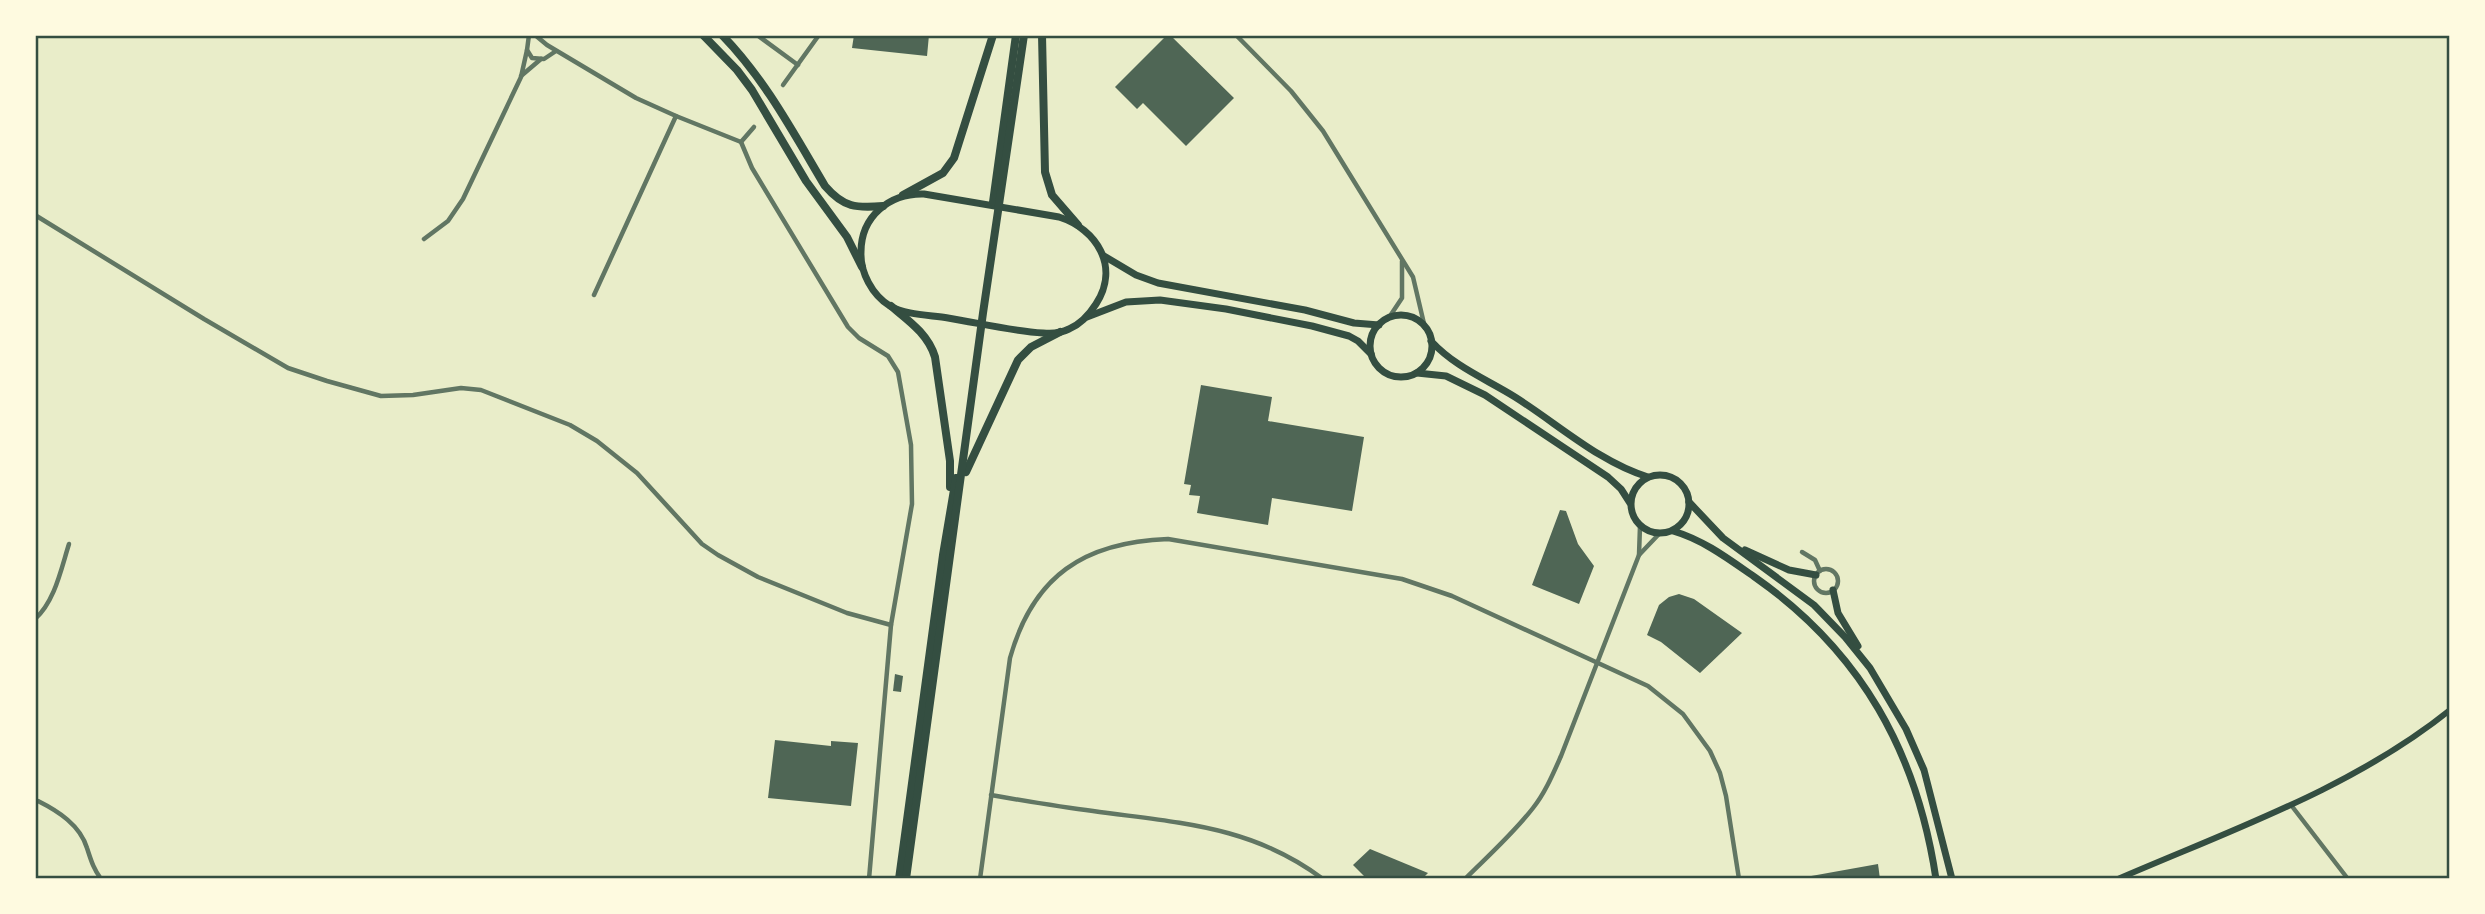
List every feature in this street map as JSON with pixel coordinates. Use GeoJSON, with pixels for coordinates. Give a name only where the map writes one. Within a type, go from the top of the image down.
{"type":"FeatureCollection","features":[{"type":"Feature","properties":{"kind":"highway"},"geometry":{"type":"LineString","coordinates":[[704,35],[737,70],[751,90],[806,181],[847,237],[862,267]]}},
{"type":"Feature","properties":{"kind":"highway"},"geometry":{"type":"LineString","coordinates":[[722,35],[746,60],[760,80],[825,186],[849,205],[883,206]]}},
{"type":"Feature","properties":{"kind":"highway"},"geometry":{"type":"LineString","coordinates":[[904,195],[943,173],[954,159],[993,35]]}},
{"type":"Feature","properties":{"kind":"highway"},"geometry":{"type":"LineString","coordinates":[[899,879],[1016,35]]}},
{"type":"Feature","properties":{"kind":"highway"},"geometry":{"type":"LineString","coordinates":[[906,879],[1024,35]]}},
{"type":"Feature","properties":{"kind":"highway"},"geometry":{"type":"LineString","coordinates":[[1042,35],[1045,173],[1052,195],[1078,225]]}},
{"type":"Feature","properties":{"kind":"highway"},"geometry":{"type":"LineString","coordinates":[[891,306],[920,331],[935,358],[950,461],[951,509]]}},
{"type":"Feature","properties":{"kind":"highway"},"geometry":{"type":"LineString","coordinates":[[961,484],[1018,360],[1031,347],[1060,332]]}},
{"type":"Feature","properties":{"kind":"main road"},"geometry":{"type":"LineString","coordinates":[[1086,318],[1102,295],[1107,270],[1103,255],[1093,237],[1078,225],[1059,216],[924,194],[904,195],[883,206],[870,220],[863,236],[862,267],[870,285],[891,306],[1041,333],[1072,328],[1086,318],[1126,302],[1160,300],[1280,318],[1322,328],[1358,341],[1371,354],[1377,367],[1389,375],[1403,377],[1417,373],[1446,376],[1485,394],[1608,477],[1621,489],[1640,526],[1659,534],[1673,531],[1688,535],[1720,553],[1784,598],[1824,635],[1854,671],[1883,713],[1905,761],[1922,810],[1936,879]]}},
{"type":"Feature","properties":{"kind":"main road"},"geometry":{"type":"LineString","coordinates":[[1103,255],[1136,275],[1158,283],[1305,310],[1354,323],[1379,325]]}},
{"type":"Feature","properties":{"kind":"main road"},"geometry":{"type":"LineString","coordinates":[[1371,354],[1372,335],[1379,325],[1394,316],[1409,317],[1425,328],[1431,341],[1458,366],[1515,397],[1619,466],[1648,477],[1665,475],[1674,479],[1682,485],[1689,502],[1734,546],[1808,600],[1845,637],[1870,668]]}},
{"type":"Feature","properties":{"kind":"main road"},"geometry":{"type":"LineString","coordinates":[[1417,373],[1429,359],[1431,341]]}},
{"type":"Feature","properties":{"kind":"main road"},"geometry":{"type":"LineString","coordinates":[[1630,503],[1634,490],[1648,477]]}},
{"type":"Feature","properties":{"kind":"main road"},"geometry":{"type":"LineString","coordinates":[[1673,531],[1687,516],[1689,502]]}},
{"type":"Feature","properties":{"kind":"main road"},"geometry":{"type":"LineString","coordinates":[[1734,546],[1789,569],[1818,573]]}},
{"type":"Feature","properties":{"kind":"main road"},"geometry":{"type":"LineString","coordinates":[[1833,590],[1838,612],[1906,729],[1924,770],[1952,879]]}},
{"type":"Feature","properties":{"kind":"main road"},"geometry":{"type":"LineString","coordinates":[[2118,879],[2291,805],[2385,757],[2450,710]]}},
{"type":"Feature","properties":{"kind":"street"},"geometry":{"type":"LineString","coordinates":[[424,239],[449,221],[463,199],[521,77],[529,35]]}},
{"type":"Feature","properties":{"kind":"street"},"geometry":{"type":"LineString","coordinates":[[535,35],[611,84],[676,116],[741,142],[752,168],[848,327],[859,338],[888,356],[898,372],[911,445],[912,504],[891,625],[869,879]]}},
{"type":"Feature","properties":{"kind":"street"},"geometry":{"type":"LineString","coordinates":[[757,35],[798,65]]}},
{"type":"Feature","properties":{"kind":"street"},"geometry":{"type":"LineString","coordinates":[[783,85],[819,35]]}},
{"type":"Feature","properties":{"kind":"street"},"geometry":{"type":"LineString","coordinates":[[1236,35],[1291,91],[1323,131],[1413,277],[1425,328]]}},
{"type":"Feature","properties":{"kind":"street"},"geometry":{"type":"LineString","coordinates":[[527,50],[532,58],[541,59]]}},
{"type":"Feature","properties":{"kind":"street"},"geometry":{"type":"LineString","coordinates":[[521,77],[541,59],[556,51]]}},
{"type":"Feature","properties":{"kind":"street"},"geometry":{"type":"LineString","coordinates":[[594,295],[676,116]]}},
{"type":"Feature","properties":{"kind":"street"},"geometry":{"type":"LineString","coordinates":[[741,142],[754,127]]}},
{"type":"Feature","properties":{"kind":"street"},"geometry":{"type":"LineString","coordinates":[[35,215],[204,320],[288,368],[327,382],[381,396],[461,388],[481,390],[570,425],[597,441],[637,473],[702,544],[718,555],[758,577],[847,613],[891,625]]}},
{"type":"Feature","properties":{"kind":"street"},"geometry":{"type":"LineString","coordinates":[[1388,319],[1402,298],[1402,260]]}},
{"type":"Feature","properties":{"kind":"street"},"geometry":{"type":"LineString","coordinates":[[1465,879],[1519,825],[1548,785],[1639,555],[1640,526]]}},
{"type":"Feature","properties":{"kind":"street"},"geometry":{"type":"LineString","coordinates":[[1639,555],[1659,534]]}},
{"type":"Feature","properties":{"kind":"street"},"geometry":{"type":"LineString","coordinates":[[980,879],[1010,658],[1017,633],[1029,610],[1051,579],[1066,567],[1098,551],[1121,544],[1168,539],[1402,579],[1452,596],[1648,686],[1683,714],[1699,732],[1720,773],[1740,879]]}},
{"type":"Feature","properties":{"kind":"street"},"geometry":{"type":"LineString","coordinates":[[35,619],[45,611],[69,544]]}},
{"type":"Feature","properties":{"kind":"street"},"geometry":{"type":"LineString","coordinates":[[1802,552],[1815,560],[1818,573],[1815,583],[1818,589],[1825,592],[1833,590],[1838,584],[1837,576],[1832,570],[1818,573]]}},
{"type":"Feature","properties":{"kind":"street"},"geometry":{"type":"LineString","coordinates":[[991,795],[1185,822],[1244,836],[1271,847],[1323,879]]}},
{"type":"Feature","properties":{"kind":"street"},"geometry":{"type":"LineString","coordinates":[[38,802],[61,815],[76,829],[101,879]]}},
{"type":"Feature","properties":{"kind":"street"},"geometry":{"type":"LineString","coordinates":[[2291,805],[2348,879]]}},
{"type":"Feature","properties":{"kind":"building"},"geometry":{"type":"Polygon","coordinates":[[[854,35],[929,35],[927,56],[852,48],[854,35]]]}},
{"type":"Feature","properties":{"kind":"building"},"geometry":{"type":"Polygon","coordinates":[[[1167,35],[1234,98],[1186,146],[1143,103],[1137,109],[1115,87],[1167,35]]]}},
{"type":"Feature","properties":{"kind":"building"},"geometry":{"type":"Polygon","coordinates":[[[1201,385],[1272,397],[1268,421],[1364,437],[1352,511],[1272,498],[1268,525],[1197,513],[1200,496],[1189,495],[1191,485],[1184,484],[1201,385]]]}},
{"type":"Feature","properties":{"kind":"building"},"geometry":{"type":"Polygon","coordinates":[[[1560,510],[1566,511],[1578,544],[1594,566],[1579,604],[1532,585],[1560,510]]]}},
{"type":"Feature","properties":{"kind":"building"},"geometry":{"type":"Polygon","coordinates":[[[1679,594],[1694,599],[1742,633],[1700,673],[1661,642],[1647,635],[1659,605],[1669,597],[1679,594]]]}},
{"type":"Feature","properties":{"kind":"building"},"geometry":{"type":"Polygon","coordinates":[[[895,674],[903,676],[901,692],[893,691],[895,674]]]}},
{"type":"Feature","properties":{"kind":"building"},"geometry":{"type":"Polygon","coordinates":[[[775,740],[831,746],[831,741],[858,743],[851,806],[768,798],[775,740]]]}},
{"type":"Feature","properties":{"kind":"building"},"geometry":{"type":"Polygon","coordinates":[[[1370,849],[1428,873],[1422,879],[1367,879],[1353,865],[1370,849]]]}},
{"type":"Feature","properties":{"kind":"building"},"geometry":{"type":"Polygon","coordinates":[[[1878,864],[1880,879],[1800,879],[1800,878],[1878,864]]]}}]}
